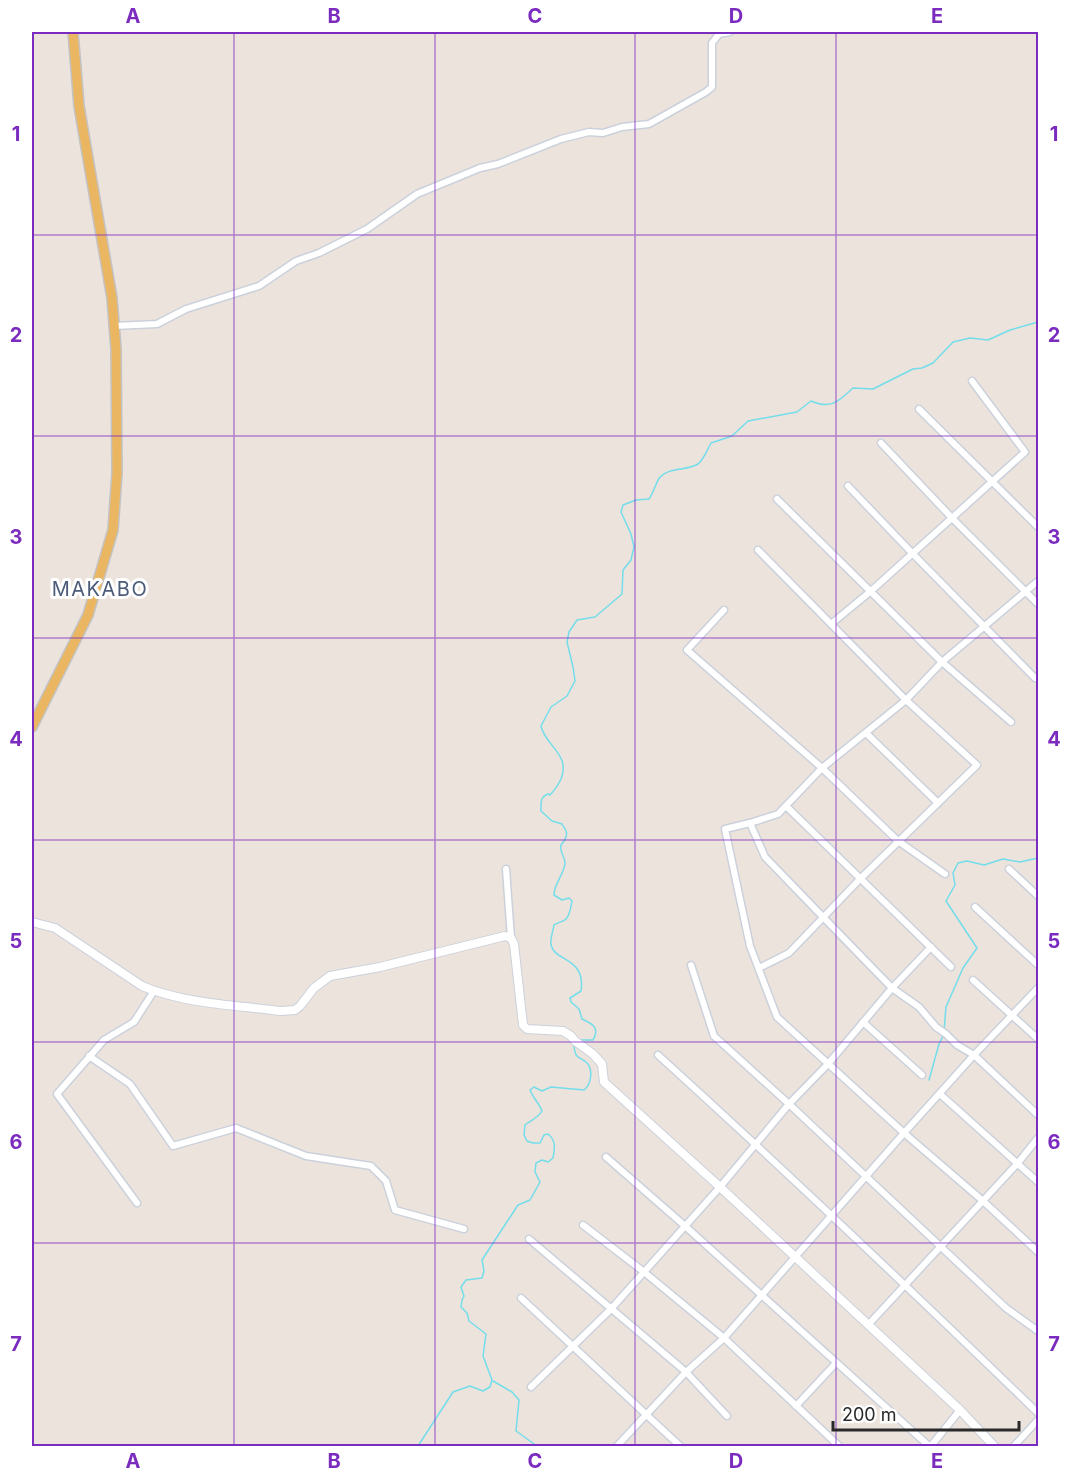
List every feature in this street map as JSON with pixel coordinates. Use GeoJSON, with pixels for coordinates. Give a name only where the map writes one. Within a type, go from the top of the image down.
{"type":"FeatureCollection","features":[{"type":"Feature","properties":{"kind":"main road"},"geometry":{"type":"LineString","coordinates":[[32,727],[88,615],[113,530],[117,473],[116,349],[112,298],[79,106],[73,32]]}},
{"type":"Feature","properties":{"kind":"street"},"geometry":{"type":"LineString","coordinates":[[114,326],[157,324],[186,309],[259,285],[296,261],[319,253],[367,229],[417,194],[480,168],[498,164],[561,139],[588,132],[603,133],[622,127],[649,124],[712,87],[712,43],[718,33],[730,32]]}},
{"type":"Feature","properties":{"kind":"street"},"geometry":{"type":"LineString","coordinates":[[831,624],[871,591],[1025,452],[972,381]]}},
{"type":"Feature","properties":{"kind":"street"},"geometry":{"type":"LineString","coordinates":[[919,409],[1038,527]]}},
{"type":"Feature","properties":{"kind":"street"},"geometry":{"type":"LineString","coordinates":[[881,443],[1038,604]]}},
{"type":"Feature","properties":{"kind":"street"},"geometry":{"type":"LineString","coordinates":[[848,486],[1035,678]]}},
{"type":"Feature","properties":{"kind":"street"},"geometry":{"type":"LineString","coordinates":[[777,499],[942,662],[1011,723]]}},
{"type":"Feature","properties":{"kind":"street"},"geometry":{"type":"LineString","coordinates":[[758,550],[906,700],[977,765],[860,879],[789,953],[759,968]]}},
{"type":"Feature","properties":{"kind":"street"},"geometry":{"type":"LineString","coordinates":[[1038,581],[942,662],[906,700],[822,768],[778,814],[750,824],[725,829],[750,946],[777,1017],[1038,1252]]}},
{"type":"Feature","properties":{"kind":"street"},"geometry":{"type":"LineString","coordinates":[[724,610],[687,650],[822,768],[898,842],[945,874]]}},
{"type":"Feature","properties":{"kind":"street"},"geometry":{"type":"LineString","coordinates":[[866,733],[938,803]]}},
{"type":"Feature","properties":{"kind":"street"},"geometry":{"type":"LineString","coordinates":[[786,806],[951,967]]}},
{"type":"Feature","properties":{"kind":"street"},"geometry":{"type":"LineString","coordinates":[[750,824],[765,856],[892,988],[919,1007],[936,1027],[957,1045],[974,1055],[1038,1115]]}},
{"type":"Feature","properties":{"kind":"street"},"geometry":{"type":"LineString","coordinates":[[506,869],[511,939],[514,944],[523,1025],[526,1029],[563,1031],[593,1054],[602,1064],[604,1082],[960,1410],[993,1446]]}},
{"type":"Feature","properties":{"kind":"street"},"geometry":{"type":"LineString","coordinates":[[1009,869],[1038,896]]}},
{"type":"Feature","properties":{"kind":"street"},"geometry":{"type":"LineString","coordinates":[[975,907],[1038,965]]}},
{"type":"Feature","properties":{"kind":"street"},"geometry":{"type":"LineString","coordinates":[[32,922],[55,928],[153,991],[188,999],[281,1011],[295,1010],[314,988],[330,976],[380,967],[505,936],[511,939]]}},
{"type":"Feature","properties":{"kind":"street"},"geometry":{"type":"LineString","coordinates":[[531,1387],[611,1309],[720,1187],[789,1104],[828,1064],[892,988],[931,947]]}},
{"type":"Feature","properties":{"kind":"street"},"geometry":{"type":"LineString","coordinates":[[692,965],[714,1036],[1006,1308],[1038,1331]]}},
{"type":"Feature","properties":{"kind":"street"},"geometry":{"type":"LineString","coordinates":[[972,980],[1038,1040]]}},
{"type":"Feature","properties":{"kind":"street"},"geometry":{"type":"LineString","coordinates":[[617,1446],[686,1372],[724,1338],[904,1133],[1038,988]]}},
{"type":"Feature","properties":{"kind":"street"},"geometry":{"type":"LineString","coordinates":[[137,1203],[57,1094],[104,1040],[134,1022],[153,991]]}},
{"type":"Feature","properties":{"kind":"street"},"geometry":{"type":"LineString","coordinates":[[863,1022],[922,1075]]}},
{"type":"Feature","properties":{"kind":"street"},"geometry":{"type":"LineString","coordinates":[[658,1055],[906,1285],[1038,1413]]}},
{"type":"Feature","properties":{"kind":"street"},"geometry":{"type":"LineString","coordinates":[[89,1056],[130,1084],[173,1146],[236,1128],[306,1156],[371,1166],[386,1180],[395,1210],[464,1229]]}},
{"type":"Feature","properties":{"kind":"street"},"geometry":{"type":"LineString","coordinates":[[939,1094],[1038,1182]]}},
{"type":"Feature","properties":{"kind":"street"},"geometry":{"type":"LineString","coordinates":[[868,1325],[1017,1164],[1038,1138]]}},
{"type":"Feature","properties":{"kind":"street"},"geometry":{"type":"LineString","coordinates":[[606,1157],[930,1446],[960,1410]]}},
{"type":"Feature","properties":{"kind":"street"},"geometry":{"type":"LineString","coordinates":[[583,1225],[724,1338],[839,1446]]}},
{"type":"Feature","properties":{"kind":"street"},"geometry":{"type":"LineString","coordinates":[[529,1239],[686,1372],[727,1416]]}},
{"type":"Feature","properties":{"kind":"street"},"geometry":{"type":"LineString","coordinates":[[521,1298],[680,1446]]}},
{"type":"Feature","properties":{"kind":"street"},"geometry":{"type":"LineString","coordinates":[[796,1406],[836,1363]]}},
{"type":"Feature","properties":{"kind":"street"},"geometry":{"type":"LineString","coordinates":[[1014,1446],[1038,1420]]}},
{"type":"Feature","properties":{"kind":"waterway"},"geometry":{"type":"LineString","coordinates":[[578,1041],[593,1040],[596,1032],[592,1025],[582,1019],[579,1009],[571,1002],[570,998],[581,991],[579,972],[575,966],[558,955],[551,945],[554,925],[565,920],[572,901],[569,898],[562,900],[554,895],[564,867],[565,861],[561,845],[566,839],[566,832],[562,824],[552,821],[541,811],[541,803],[542,799],[550,795],[560,781],[563,763],[543,733],[541,726],[551,707],[567,696],[575,681],[567,642],[569,632],[577,620],[595,617],[622,594],[623,570],[631,560],[634,547],[621,512],[623,505],[636,500],[649,499],[660,477],[673,470],[698,464],[711,443],[732,436],[748,421],[797,412],[811,401],[824,405],[834,403],[853,388],[873,389],[913,369],[933,363],[953,342],[970,338],[988,340],[1010,330],[1038,322]]}},
{"type":"Feature","properties":{"kind":"waterway"},"geometry":{"type":"LineString","coordinates":[[944,1031],[946,1007],[963,968],[977,948],[946,901],[955,885],[953,873],[958,863],[967,861],[984,865],[1003,859],[1020,862],[1038,858]]}},
{"type":"Feature","properties":{"kind":"waterway"},"geometry":{"type":"LineString","coordinates":[[929,1080],[943,1036]]}},
{"type":"Feature","properties":{"kind":"waterway"},"geometry":{"type":"LineString","coordinates":[[418,1446],[453,1392],[470,1386],[483,1391],[490,1387],[492,1380],[483,1356],[486,1334],[469,1321],[467,1313],[461,1307],[464,1296],[461,1287],[466,1280],[482,1278],[484,1271],[482,1260],[518,1205],[530,1200],[540,1182],[535,1172],[536,1163],[542,1160],[548,1162],[553,1158],[554,1144],[548,1134],[544,1135],[540,1143],[527,1141],[524,1135],[525,1125],[542,1111],[530,1090],[534,1087],[542,1091],[551,1087],[584,1090],[588,1084],[591,1077],[590,1069],[586,1062],[577,1055],[575,1045]]}},
{"type":"Feature","properties":{"kind":"waterway"},"geometry":{"type":"LineString","coordinates":[[493,1381],[512,1392],[519,1400],[516,1431],[537,1446]]}},
{"type":"Feature","properties":{"kind":"district","name":"MAKABO"},"geometry":{"type":"Point","coordinates":[100,589]}}]}
